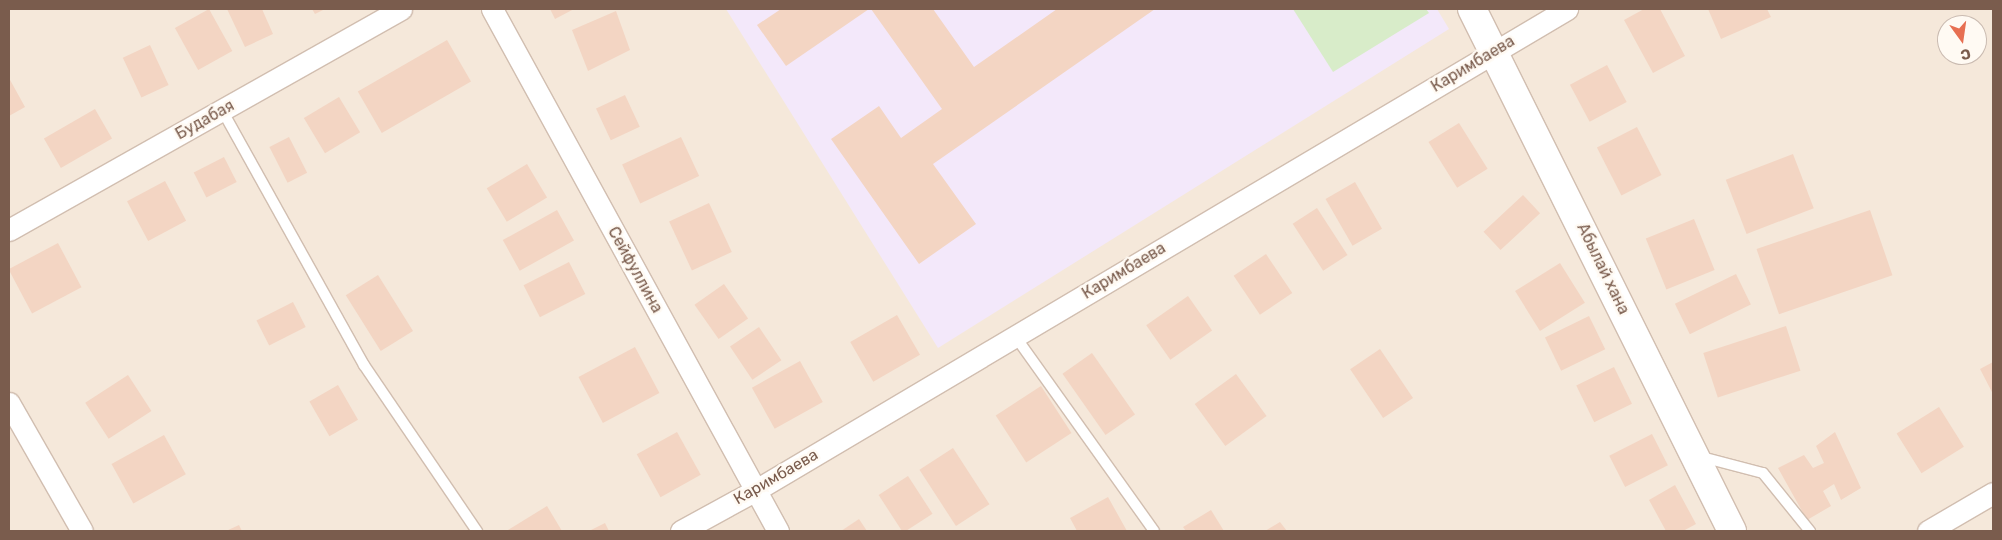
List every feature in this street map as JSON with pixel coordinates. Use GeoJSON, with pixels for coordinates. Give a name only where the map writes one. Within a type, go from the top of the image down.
{"type":"FeatureCollection","features":[{"type":"Feature","properties":{"kind":"main road","name":"Абылай хана"},"geometry":{"type":"LineString","coordinates":[[1472,9],[1495,51],[1732,531]]}},
{"type":"Feature","properties":{"kind":"street","name":"Будабая"},"geometry":{"type":"LineString","coordinates":[[9,230],[401,9]]}},
{"type":"Feature","properties":{"kind":"street","name":"Сейфуллина"},"geometry":{"type":"LineString","coordinates":[[492,9],[778,531]]}},
{"type":"Feature","properties":{"kind":"street","name":"Каримбаева"},"geometry":{"type":"LineString","coordinates":[[680,531],[756,490],[1567,9]]}},
{"type":"Feature","properties":{"kind":"street"},"geometry":{"type":"LineString","coordinates":[[9,403],[82,531]]}},
{"type":"Feature","properties":{"kind":"street"},"geometry":{"type":"LineString","coordinates":[[1928,531],[1993,493]]}},
{"type":"Feature","properties":{"kind":"lane"},"geometry":{"type":"LineString","coordinates":[[222,110],[364,365],[477,531]]}},
{"type":"Feature","properties":{"kind":"lane"},"geometry":{"type":"LineString","coordinates":[[1015,336],[1154,531]]}},
{"type":"Feature","properties":{"kind":"lane"},"geometry":{"type":"LineString","coordinates":[[1694,455],[1763,473],[1810,531]]}},
{"type":"Feature","properties":{"kind":"shaded area"},"geometry":{"type":"Polygon","coordinates":[[[9,9],[1993,9],[1993,531],[9,531],[9,9]]]}},
{"type":"Feature","properties":{"kind":"shaded area"},"geometry":{"type":"Polygon","coordinates":[[[726,9],[1437,9],[1449,29],[938,348],[726,9]]]}},
{"type":"Feature","properties":{"kind":"green space"},"geometry":{"type":"Polygon","coordinates":[[[1293,9],[1426,9],[1429,13],[1333,72],[1293,9]]]}},
{"type":"Feature","properties":{"kind":"building"},"geometry":{"type":"Polygon","coordinates":[[[209,9],[232,51],[198,70],[175,28],[209,9]]]}},
{"type":"Feature","properties":{"kind":"building"},"geometry":{"type":"Polygon","coordinates":[[[227,9],[262,9],[273,34],[245,47],[227,9]]]}},
{"type":"Feature","properties":{"kind":"building"},"geometry":{"type":"Polygon","coordinates":[[[312,9],[325,9],[315,14],[312,9]]]}},
{"type":"Feature","properties":{"kind":"building"},"geometry":{"type":"Polygon","coordinates":[[[550,9],[574,9],[555,19],[550,9]]]}},
{"type":"Feature","properties":{"kind":"building"},"geometry":{"type":"Polygon","coordinates":[[[781,9],[869,9],[786,66],[757,25],[781,9]]]}},
{"type":"Feature","properties":{"kind":"building"},"geometry":{"type":"Polygon","coordinates":[[[871,9],[933,9],[974,67],[1057,9],[1155,9],[933,164],[976,224],[919,264],[831,139],[879,106],[901,138],[942,109],[871,9]]]}},
{"type":"Feature","properties":{"kind":"building"},"geometry":{"type":"Polygon","coordinates":[[[1644,9],[1660,9],[1685,56],[1653,73],[1624,20],[1644,9]]]}},
{"type":"Feature","properties":{"kind":"building"},"geometry":{"type":"Polygon","coordinates":[[[1708,9],[1767,9],[1771,17],[1721,39],[1708,9]]]}},
{"type":"Feature","properties":{"kind":"building"},"geometry":{"type":"Polygon","coordinates":[[[616,11],[630,50],[588,71],[572,30],[616,11]]]}},
{"type":"Feature","properties":{"kind":"building"},"geometry":{"type":"Polygon","coordinates":[[[447,40],[471,82],[382,133],[358,92],[447,40]]]}},
{"type":"Feature","properties":{"kind":"building"},"geometry":{"type":"Polygon","coordinates":[[[150,45],[169,85],[141,98],[123,58],[150,45]]]}},
{"type":"Feature","properties":{"kind":"building"},"geometry":{"type":"Polygon","coordinates":[[[1607,65],[1627,102],[1590,122],[1570,85],[1607,65]]]}},
{"type":"Feature","properties":{"kind":"building"},"geometry":{"type":"Polygon","coordinates":[[[9,78],[25,107],[9,116],[9,78]]]}},
{"type":"Feature","properties":{"kind":"building"},"geometry":{"type":"Polygon","coordinates":[[[625,95],[640,127],[611,140],[596,109],[625,95]]]}},
{"type":"Feature","properties":{"kind":"building"},"geometry":{"type":"Polygon","coordinates":[[[339,97],[360,132],[325,153],[304,118],[339,97]]]}},
{"type":"Feature","properties":{"kind":"building"},"geometry":{"type":"Polygon","coordinates":[[[95,109],[112,138],[61,168],[44,138],[95,109]]]}},
{"type":"Feature","properties":{"kind":"building"},"geometry":{"type":"Polygon","coordinates":[[[1459,123],[1488,169],[1457,188],[1428,142],[1459,123]]]}},
{"type":"Feature","properties":{"kind":"building"},"geometry":{"type":"Polygon","coordinates":[[[1637,127],[1662,175],[1621,196],[1597,147],[1637,127]]]}},
{"type":"Feature","properties":{"kind":"building"},"geometry":{"type":"Polygon","coordinates":[[[289,137],[307,173],[288,183],[269,147],[289,137]]]}},
{"type":"Feature","properties":{"kind":"building"},"geometry":{"type":"Polygon","coordinates":[[[681,137],[699,176],[640,203],[622,164],[681,137]]]}},
{"type":"Feature","properties":{"kind":"building"},"geometry":{"type":"Polygon","coordinates":[[[1793,154],[1814,208],[1747,234],[1726,180],[1793,154]]]}},
{"type":"Feature","properties":{"kind":"building"},"geometry":{"type":"Polygon","coordinates":[[[224,157],[237,182],[206,197],[194,172],[224,157]]]}},
{"type":"Feature","properties":{"kind":"building"},"geometry":{"type":"Polygon","coordinates":[[[527,164],[547,197],[507,222],[487,188],[527,164]]]}},
{"type":"Feature","properties":{"kind":"building"},"geometry":{"type":"Polygon","coordinates":[[[165,181],[186,221],[148,241],[127,201],[165,181]]]}},
{"type":"Feature","properties":{"kind":"building"},"geometry":{"type":"Polygon","coordinates":[[[1355,182],[1382,229],[1353,246],[1326,199],[1355,182]]]}},
{"type":"Feature","properties":{"kind":"building"},"geometry":{"type":"Polygon","coordinates":[[[1523,195],[1540,213],[1501,250],[1484,232],[1523,195]]]}},
{"type":"Feature","properties":{"kind":"building"},"geometry":{"type":"Polygon","coordinates":[[[709,203],[732,252],[692,271],[669,222],[709,203]]]}},
{"type":"Feature","properties":{"kind":"building"},"geometry":{"type":"Polygon","coordinates":[[[1317,208],[1347,255],[1323,271],[1293,224],[1317,208]]]}},
{"type":"Feature","properties":{"kind":"building"},"geometry":{"type":"Polygon","coordinates":[[[557,210],[574,241],[520,271],[503,240],[557,210]]]}},
{"type":"Feature","properties":{"kind":"building"},"geometry":{"type":"Polygon","coordinates":[[[1870,210],[1892,275],[1779,314],[1757,249],[1870,210]]]}},
{"type":"Feature","properties":{"kind":"building"},"geometry":{"type":"Polygon","coordinates":[[[1694,219],[1715,270],[1666,289],[1646,238],[1694,219]]]}},
{"type":"Feature","properties":{"kind":"building"},"geometry":{"type":"Polygon","coordinates":[[[58,243],[81,287],[32,313],[9,269],[58,243]]]}},
{"type":"Feature","properties":{"kind":"building"},"geometry":{"type":"Polygon","coordinates":[[[1266,254],[1292,293],[1260,315],[1234,276],[1266,254]]]}},
{"type":"Feature","properties":{"kind":"building"},"geometry":{"type":"Polygon","coordinates":[[[569,262],[585,294],[540,317],[524,285],[569,262]]]}},
{"type":"Feature","properties":{"kind":"building"},"geometry":{"type":"Polygon","coordinates":[[[1560,263],[1585,303],[1540,331],[1515,291],[1560,263]]]}},
{"type":"Feature","properties":{"kind":"building"},"geometry":{"type":"Polygon","coordinates":[[[1736,274],[1751,305],[1690,334],[1675,304],[1736,274]]]}},
{"type":"Feature","properties":{"kind":"building"},"geometry":{"type":"Polygon","coordinates":[[[378,275],[413,331],[381,351],[346,295],[378,275]]]}},
{"type":"Feature","properties":{"kind":"building"},"geometry":{"type":"Polygon","coordinates":[[[724,284],[748,318],[719,339],[695,305],[724,284]]]}},
{"type":"Feature","properties":{"kind":"building"},"geometry":{"type":"Polygon","coordinates":[[[1188,296],[1212,330],[1170,360],[1146,325],[1188,296]]]}},
{"type":"Feature","properties":{"kind":"building"},"geometry":{"type":"Polygon","coordinates":[[[293,302],[306,327],[269,346],[256,321],[293,302]]]}},
{"type":"Feature","properties":{"kind":"building"},"geometry":{"type":"Polygon","coordinates":[[[897,315],[920,355],[873,382],[850,342],[897,315]]]}},
{"type":"Feature","properties":{"kind":"building"},"geometry":{"type":"Polygon","coordinates":[[[1589,316],[1605,349],[1561,371],[1545,337],[1589,316]]]}},
{"type":"Feature","properties":{"kind":"building"},"geometry":{"type":"Polygon","coordinates":[[[1786,326],[1801,371],[1718,398],[1703,353],[1786,326]]]}},
{"type":"Feature","properties":{"kind":"building"},"geometry":{"type":"Polygon","coordinates":[[[759,327],[781,360],[752,380],[730,347],[759,327]]]}},
{"type":"Feature","properties":{"kind":"building"},"geometry":{"type":"Polygon","coordinates":[[[635,347],[659,393],[603,423],[578,377],[635,347]]]}},
{"type":"Feature","properties":{"kind":"building"},"geometry":{"type":"Polygon","coordinates":[[[1380,349],[1413,398],[1383,418],[1350,369],[1380,349]]]}},
{"type":"Feature","properties":{"kind":"building"},"geometry":{"type":"Polygon","coordinates":[[[1092,353],[1135,414],[1106,435],[1063,374],[1092,353]]]}},
{"type":"Feature","properties":{"kind":"building"},"geometry":{"type":"Polygon","coordinates":[[[800,361],[823,402],[775,429],[752,388],[800,361]]]}},
{"type":"Feature","properties":{"kind":"building"},"geometry":{"type":"Polygon","coordinates":[[[1993,362],[1993,394],[1980,369],[1993,362]]]}},
{"type":"Feature","properties":{"kind":"building"},"geometry":{"type":"Polygon","coordinates":[[[1614,367],[1632,404],[1594,422],[1576,385],[1614,367]]]}},
{"type":"Feature","properties":{"kind":"building"},"geometry":{"type":"Polygon","coordinates":[[[1236,374],[1267,416],[1225,446],[1195,404],[1236,374]]]}},
{"type":"Feature","properties":{"kind":"building"},"geometry":{"type":"Polygon","coordinates":[[[128,375],[151,411],[109,439],[85,403],[128,375]]]}},
{"type":"Feature","properties":{"kind":"building"},"geometry":{"type":"Polygon","coordinates":[[[338,385],[358,420],[329,436],[309,402],[338,385]]]}},
{"type":"Feature","properties":{"kind":"building"},"geometry":{"type":"Polygon","coordinates":[[[1041,386],[1071,433],[1026,462],[996,415],[1041,386]]]}},
{"type":"Feature","properties":{"kind":"building"},"geometry":{"type":"Polygon","coordinates":[[[1939,407],[1964,447],[1922,473],[1897,433],[1939,407]]]}},
{"type":"Feature","properties":{"kind":"building"},"geometry":{"type":"Polygon","coordinates":[[[677,432],[701,475],[661,497],[637,454],[677,432]]]}},
{"type":"Feature","properties":{"kind":"building"},"geometry":{"type":"Polygon","coordinates":[[[1835,432],[1861,488],[1841,500],[1834,484],[1823,491],[1831,506],[1807,520],[1778,468],[1804,455],[1813,468],[1824,463],[1816,446],[1835,432]]]}},
{"type":"Feature","properties":{"kind":"building"},"geometry":{"type":"Polygon","coordinates":[[[1652,434],[1668,465],[1625,487],[1609,456],[1652,434]]]}},
{"type":"Feature","properties":{"kind":"building"},"geometry":{"type":"Polygon","coordinates":[[[164,435],[186,474],[133,503],[112,464],[164,435]]]}},
{"type":"Feature","properties":{"kind":"building"},"geometry":{"type":"Polygon","coordinates":[[[953,448],[989,504],[956,526],[919,470],[953,448]]]}},
{"type":"Feature","properties":{"kind":"building"},"geometry":{"type":"Polygon","coordinates":[[[908,476],[933,514],[906,531],[902,531],[879,495],[908,476]]]}},
{"type":"Feature","properties":{"kind":"building"},"geometry":{"type":"Polygon","coordinates":[[[1675,485],[1696,524],[1683,531],[1666,531],[1649,500],[1675,485]]]}},
{"type":"Feature","properties":{"kind":"building"},"geometry":{"type":"Polygon","coordinates":[[[1108,497],[1127,531],[1077,531],[1070,518],[1108,497]]]}},
{"type":"Feature","properties":{"kind":"building"},"geometry":{"type":"Polygon","coordinates":[[[547,506],[562,531],[508,531],[508,530],[547,506]]]}},
{"type":"Feature","properties":{"kind":"building"},"geometry":{"type":"Polygon","coordinates":[[[1211,510],[1224,531],[1186,531],[1183,527],[1211,510]]]}},
{"type":"Feature","properties":{"kind":"building"},"geometry":{"type":"Polygon","coordinates":[[[859,519],[867,531],[841,531],[859,519]]]}},
{"type":"Feature","properties":{"kind":"building"},"geometry":{"type":"Polygon","coordinates":[[[1280,522],[1287,531],[1265,531],[1280,522]]]}},
{"type":"Feature","properties":{"kind":"building"},"geometry":{"type":"Polygon","coordinates":[[[605,523],[609,531],[589,531],[605,523]]]}},
{"type":"Feature","properties":{"kind":"building"},"geometry":{"type":"Polygon","coordinates":[[[239,525],[242,531],[226,531],[239,525]]]}}]}
